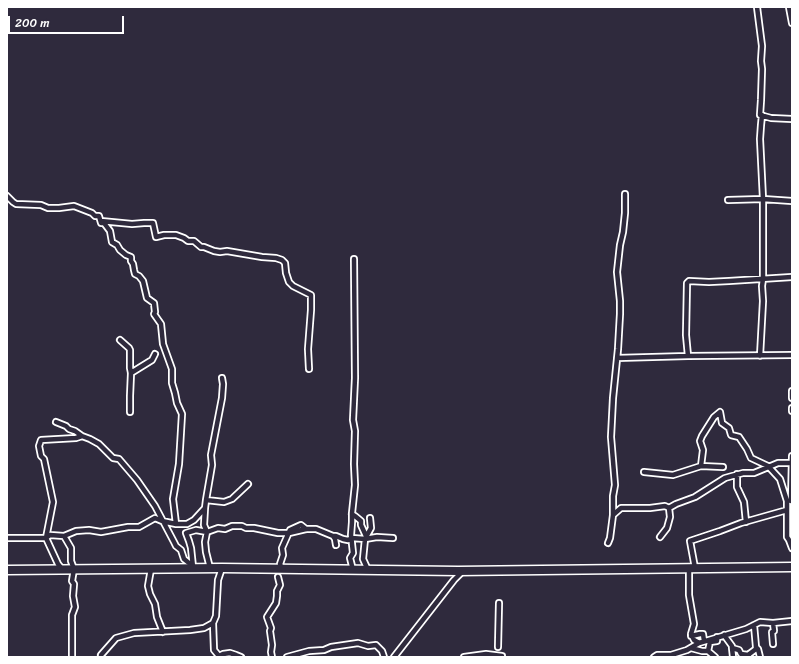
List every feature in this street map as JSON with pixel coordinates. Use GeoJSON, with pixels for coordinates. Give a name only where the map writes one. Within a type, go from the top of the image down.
{"type":"FeatureCollection","features":[{"type":"Feature","properties":{"kind":"highway"},"geometry":{"type":"LineString","coordinates":[[7,570],[222,568],[463,571],[792,567]]}},
{"type":"Feature","properties":{"kind":"street"},"geometry":{"type":"LineString","coordinates":[[757,7],[762,46],[762,100],[760,115],[762,115],[760,139],[763,199],[763,301],[760,356]]}},
{"type":"Feature","properties":{"kind":"street"},"geometry":{"type":"LineString","coordinates":[[789,7],[792,23]]}},
{"type":"Feature","properties":{"kind":"street"},"geometry":{"type":"LineString","coordinates":[[762,115],[771,118],[792,119]]}},
{"type":"Feature","properties":{"kind":"street"},"geometry":{"type":"LineString","coordinates":[[608,543],[613,515],[613,496],[615,485],[611,437],[620,300],[617,272],[625,213],[625,194]]}},
{"type":"Feature","properties":{"kind":"street"},"geometry":{"type":"LineString","coordinates":[[7,196],[16,204],[41,205],[48,208],[74,206],[92,213],[95,216],[99,216],[100,221],[110,231],[112,242],[117,245],[126,255],[131,256],[135,274],[143,281],[148,298],[154,303],[154,314],[161,324],[163,344],[172,369],[172,383],[177,403],[182,414],[179,464],[173,499],[176,524]]}},
{"type":"Feature","properties":{"kind":"street"},"geometry":{"type":"LineString","coordinates":[[728,200],[763,199],[792,201]]}},
{"type":"Feature","properties":{"kind":"street"},"geometry":{"type":"LineString","coordinates":[[100,221],[132,224],[153,223],[156,237],[176,235],[188,241],[194,241],[201,247],[214,251],[227,251],[262,258],[276,258],[282,260],[286,263],[286,273],[289,282],[311,295],[312,310],[308,349],[309,369]]}},
{"type":"Feature","properties":{"kind":"street"},"geometry":{"type":"LineString","coordinates":[[353,570],[350,558],[353,553],[352,514],[355,485],[355,431],[353,420],[356,378],[354,259]]}},
{"type":"Feature","properties":{"kind":"street"},"geometry":{"type":"LineString","coordinates":[[688,356],[686,335],[687,283],[689,281],[716,282],[792,277]]}},
{"type":"Feature","properties":{"kind":"street"},"geometry":{"type":"LineString","coordinates":[[120,340],[130,350],[130,412]]}},
{"type":"Feature","properties":{"kind":"street"},"geometry":{"type":"LineString","coordinates":[[131,373],[152,360],[155,354]]}},
{"type":"Feature","properties":{"kind":"street"},"geometry":{"type":"LineString","coordinates":[[617,358],[792,355]]}},
{"type":"Feature","properties":{"kind":"street"},"geometry":{"type":"LineString","coordinates":[[210,568],[205,542],[207,532],[204,525],[206,500],[212,465],[211,455],[223,391],[222,378]]}},
{"type":"Feature","properties":{"kind":"street"},"geometry":{"type":"LineString","coordinates":[[792,391],[792,398]]}},
{"type":"Feature","properties":{"kind":"street"},"geometry":{"type":"LineString","coordinates":[[701,466],[702,450],[700,441],[714,417],[720,412],[722,423],[729,428],[731,435],[739,437],[751,458],[768,466],[780,479],[790,501]]}},
{"type":"Feature","properties":{"kind":"street"},"geometry":{"type":"LineString","coordinates":[[56,422],[99,444],[113,458],[119,459],[137,480],[155,506],[176,546],[181,550],[184,559],[195,568]]}},
{"type":"Feature","properties":{"kind":"street"},"geometry":{"type":"LineString","coordinates":[[62,569],[58,564],[46,538],[54,502],[44,459],[41,456],[39,446],[41,440],[76,438],[82,436]]}},
{"type":"Feature","properties":{"kind":"street"},"geometry":{"type":"LineString","coordinates":[[792,456],[790,501],[787,510],[787,536],[792,548]]}},
{"type":"Feature","properties":{"kind":"street"},"geometry":{"type":"LineString","coordinates":[[613,515],[621,508],[650,508],[665,506],[669,508],[695,497],[725,478],[743,472],[754,473],[778,463],[792,463]]}},
{"type":"Feature","properties":{"kind":"street"},"geometry":{"type":"LineString","coordinates":[[644,472],[673,475],[701,466],[723,467]]}},
{"type":"Feature","properties":{"kind":"street"},"geometry":{"type":"LineString","coordinates":[[737,474],[737,487],[744,502],[746,522]]}},
{"type":"Feature","properties":{"kind":"street"},"geometry":{"type":"LineString","coordinates":[[206,500],[224,502],[232,499],[248,484]]}},
{"type":"Feature","properties":{"kind":"street"},"geometry":{"type":"LineString","coordinates":[[7,538],[46,538],[50,535],[64,536],[76,531],[89,530],[101,532],[128,527],[139,527],[155,518],[176,524],[187,524],[194,520],[206,508]]}},
{"type":"Feature","properties":{"kind":"street"},"geometry":{"type":"LineString","coordinates":[[660,537],[667,528],[670,517],[669,508]]}},
{"type":"Feature","properties":{"kind":"street"},"geometry":{"type":"LineString","coordinates":[[691,636],[694,624],[689,595],[692,568],[690,541],[787,510]]}},
{"type":"Feature","properties":{"kind":"street"},"geometry":{"type":"LineString","coordinates":[[352,514],[361,522],[367,536]]}},
{"type":"Feature","properties":{"kind":"street"},"geometry":{"type":"LineString","coordinates":[[368,570],[363,559],[367,536],[372,528],[370,518]]}},
{"type":"Feature","properties":{"kind":"street"},"geometry":{"type":"LineString","coordinates":[[195,568],[186,533],[196,530],[207,532],[218,528],[225,529],[232,526],[242,526],[246,528],[289,534],[306,529],[316,529],[348,540],[367,536],[393,538]]}},
{"type":"Feature","properties":{"kind":"street"},"geometry":{"type":"LineString","coordinates":[[282,569],[280,564],[283,555],[282,548],[289,534]]}},
{"type":"Feature","properties":{"kind":"street"},"geometry":{"type":"LineString","coordinates":[[64,536],[71,548],[71,561],[74,569],[72,581],[74,584],[73,596],[75,607],[72,615],[72,657]]}},
{"type":"Feature","properties":{"kind":"street"},"geometry":{"type":"LineString","coordinates":[[333,536],[336,545]]}},
{"type":"Feature","properties":{"kind":"street"},"geometry":{"type":"LineString","coordinates":[[151,568],[148,586],[150,594],[156,604],[157,617],[163,632]]}},
{"type":"Feature","properties":{"kind":"street"},"geometry":{"type":"LineString","coordinates":[[222,568],[218,580],[216,616],[213,623],[214,650],[219,656],[230,653],[241,657]]}},
{"type":"Feature","properties":{"kind":"street"},"geometry":{"type":"LineString","coordinates":[[394,657],[454,580],[463,571]]}},
{"type":"Feature","properties":{"kind":"street"},"geometry":{"type":"LineString","coordinates":[[272,657],[271,628],[267,617],[276,603],[277,591],[280,585],[278,577]]}},
{"type":"Feature","properties":{"kind":"street"},"geometry":{"type":"LineString","coordinates":[[498,647],[499,603]]}},
{"type":"Feature","properties":{"kind":"street"},"geometry":{"type":"LineString","coordinates":[[654,657],[657,655],[671,655],[687,650],[701,642],[746,629],[760,622],[772,623],[792,621]]}},
{"type":"Feature","properties":{"kind":"street"},"geometry":{"type":"LineString","coordinates":[[101,655],[116,638],[134,633],[204,628],[213,623]]}},
{"type":"Feature","properties":{"kind":"street"},"geometry":{"type":"LineString","coordinates":[[772,623],[774,631],[772,632],[773,644]]}},
{"type":"Feature","properties":{"kind":"street"},"geometry":{"type":"LineString","coordinates":[[754,625],[756,647],[760,657]]}},
{"type":"Feature","properties":{"kind":"street"},"geometry":{"type":"LineString","coordinates":[[691,636],[702,634],[701,642]]}},
{"type":"Feature","properties":{"kind":"street"},"geometry":{"type":"LineString","coordinates":[[724,635],[732,646],[733,657]]}},
{"type":"Feature","properties":{"kind":"street"},"geometry":{"type":"LineString","coordinates":[[691,636],[694,640],[701,642]]}},
{"type":"Feature","properties":{"kind":"street"},"geometry":{"type":"LineString","coordinates":[[708,651],[710,642],[717,641],[717,637]]}},
{"type":"Feature","properties":{"kind":"street"},"geometry":{"type":"LineString","coordinates":[[288,657],[324,650],[331,647],[358,643],[368,646],[376,645],[382,651],[384,657]]}},
{"type":"Feature","properties":{"kind":"street"},"geometry":{"type":"LineString","coordinates":[[732,648],[739,650],[741,654],[748,656],[756,649],[756,647]]}},
{"type":"Feature","properties":{"kind":"street"},"geometry":{"type":"LineString","coordinates":[[691,648],[708,651],[715,657]]}},
{"type":"Feature","properties":{"kind":"street"},"geometry":{"type":"LineString","coordinates":[[464,657],[486,654],[502,656]]}}]}
